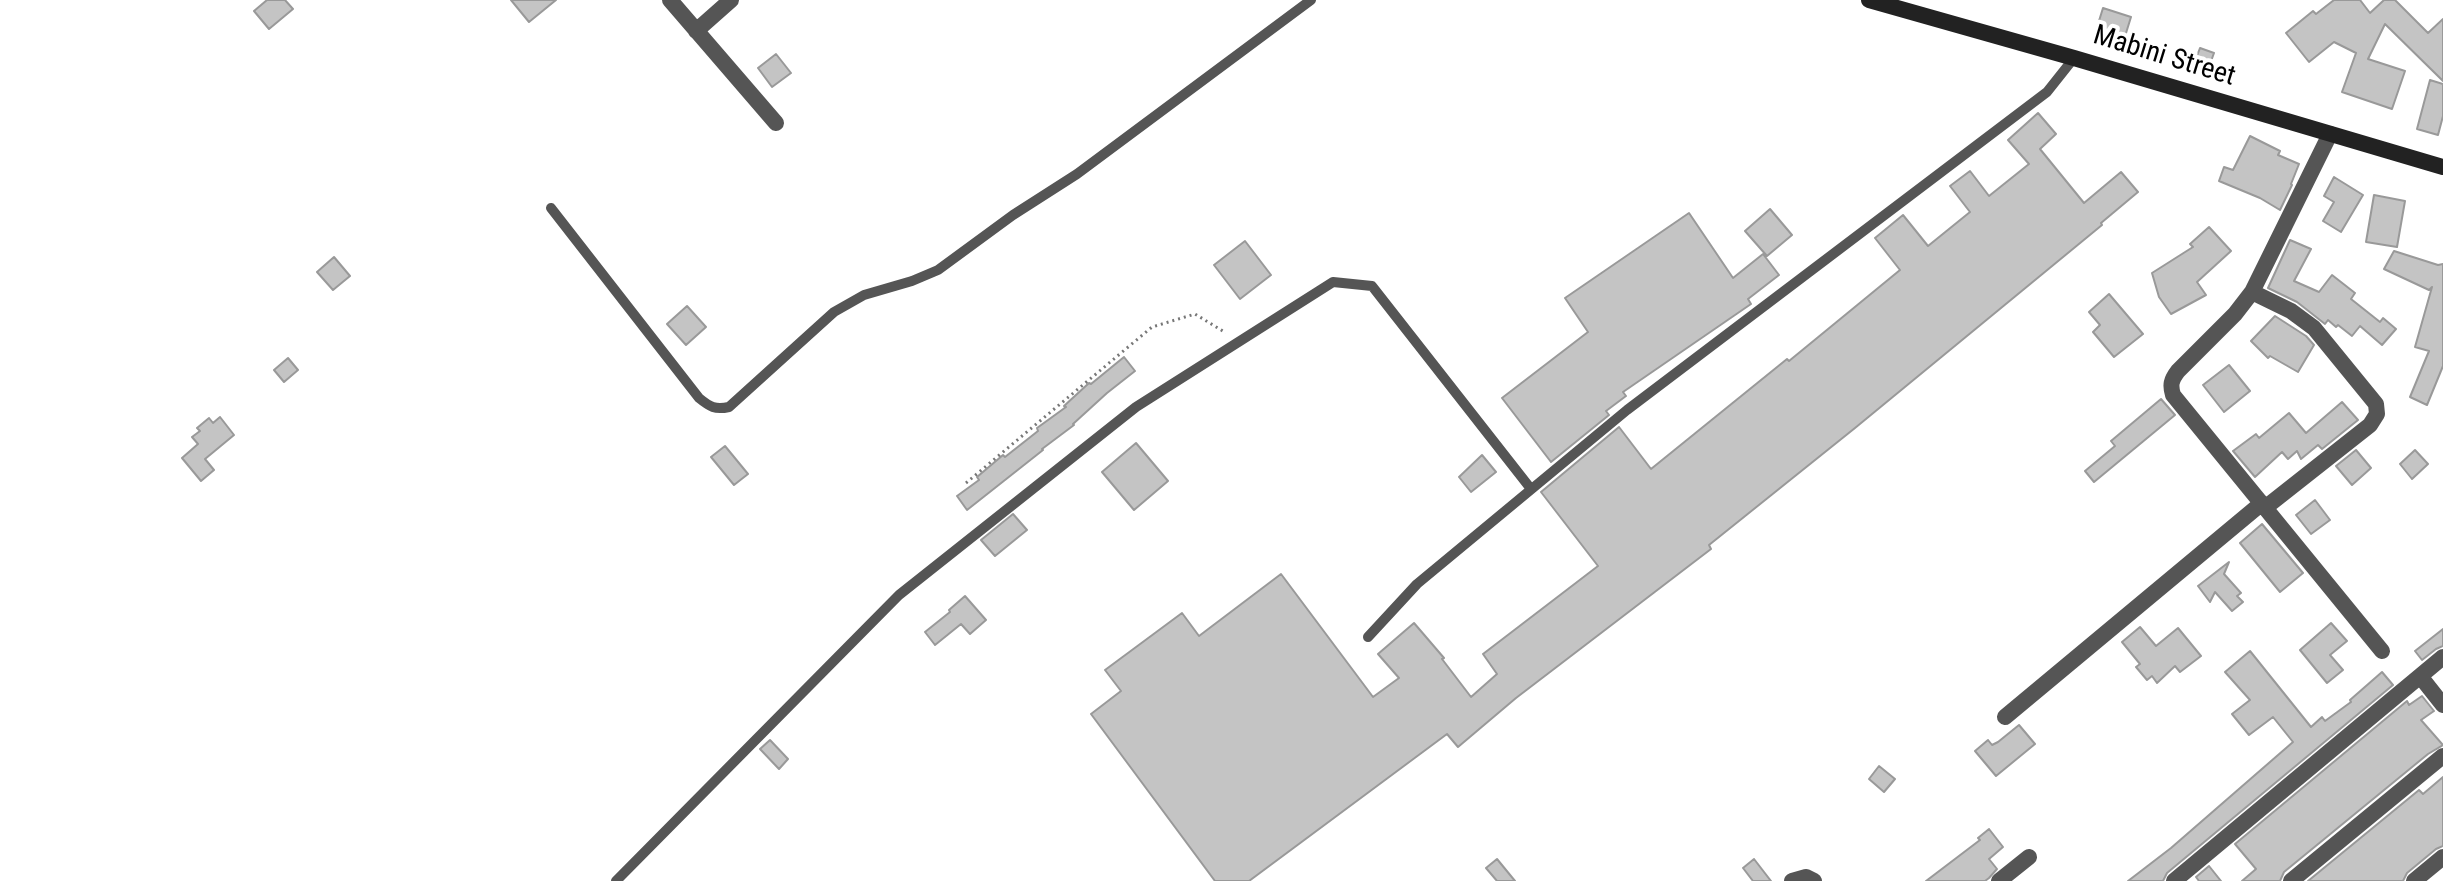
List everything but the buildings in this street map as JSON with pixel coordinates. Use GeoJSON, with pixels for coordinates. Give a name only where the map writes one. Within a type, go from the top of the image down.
{"type":"FeatureCollection","features":[{"type":"Feature","properties":{"kind":"main road","name":"Mabini Street"},"geometry":{"type":"LineString","coordinates":[[1869,0],[2443,167]]}},
{"type":"Feature","properties":{"kind":"street"},"geometry":{"type":"LineString","coordinates":[[670,0],[776,123]]}},
{"type":"Feature","properties":{"kind":"street"},"geometry":{"type":"LineString","coordinates":[[696,31],[731,0]]}},
{"type":"Feature","properties":{"kind":"street"},"geometry":{"type":"LineString","coordinates":[[2330,134],[2252,292],[2235,314],[2178,371],[2172,378],[2171,386],[2173,395],[2382,651]]}},
{"type":"Feature","properties":{"kind":"street"},"geometry":{"type":"LineString","coordinates":[[2005,717],[2264,505],[2370,425],[2377,414],[2376,404],[2314,328],[2291,311],[2252,292]]}},
{"type":"Feature","properties":{"kind":"street"},"geometry":{"type":"LineString","coordinates":[[2174,881],[2443,657]]}},
{"type":"Feature","properties":{"kind":"street"},"geometry":{"type":"LineString","coordinates":[[2420,676],[2443,705]]}},
{"type":"Feature","properties":{"kind":"street"},"geometry":{"type":"LineString","coordinates":[[2291,881],[2443,756]]}},
{"type":"Feature","properties":{"kind":"street"},"geometry":{"type":"LineString","coordinates":[[1999,881],[2029,857]]}},
{"type":"Feature","properties":{"kind":"street"},"geometry":{"type":"LineString","coordinates":[[2414,881],[2443,857]]}},
{"type":"Feature","properties":{"kind":"street"},"geometry":{"type":"LineString","coordinates":[[1792,881],[1806,877],[1814,881]]}},
{"type":"Feature","properties":{"kind":"lane"},"geometry":{"type":"LineString","coordinates":[[551,208],[699,398],[711,407],[729,407],[834,312],[864,295],[938,270],[1013,215],[1077,174],[1311,0]]}},
{"type":"Feature","properties":{"kind":"lane"},"geometry":{"type":"LineString","coordinates":[[1368,637],[1417,584],[1627,410],[2047,92],[2074,58]]}},
{"type":"Feature","properties":{"kind":"lane"},"geometry":{"type":"LineString","coordinates":[[616,881],[899,595],[1136,407],[1333,282],[1372,286],[1531,489]]}},
{"type":"Feature","properties":{"kind":"path"},"geometry":{"type":"LineString","coordinates":[[966,483],[1152,327],[1195,314],[1240,341]]}}]}
